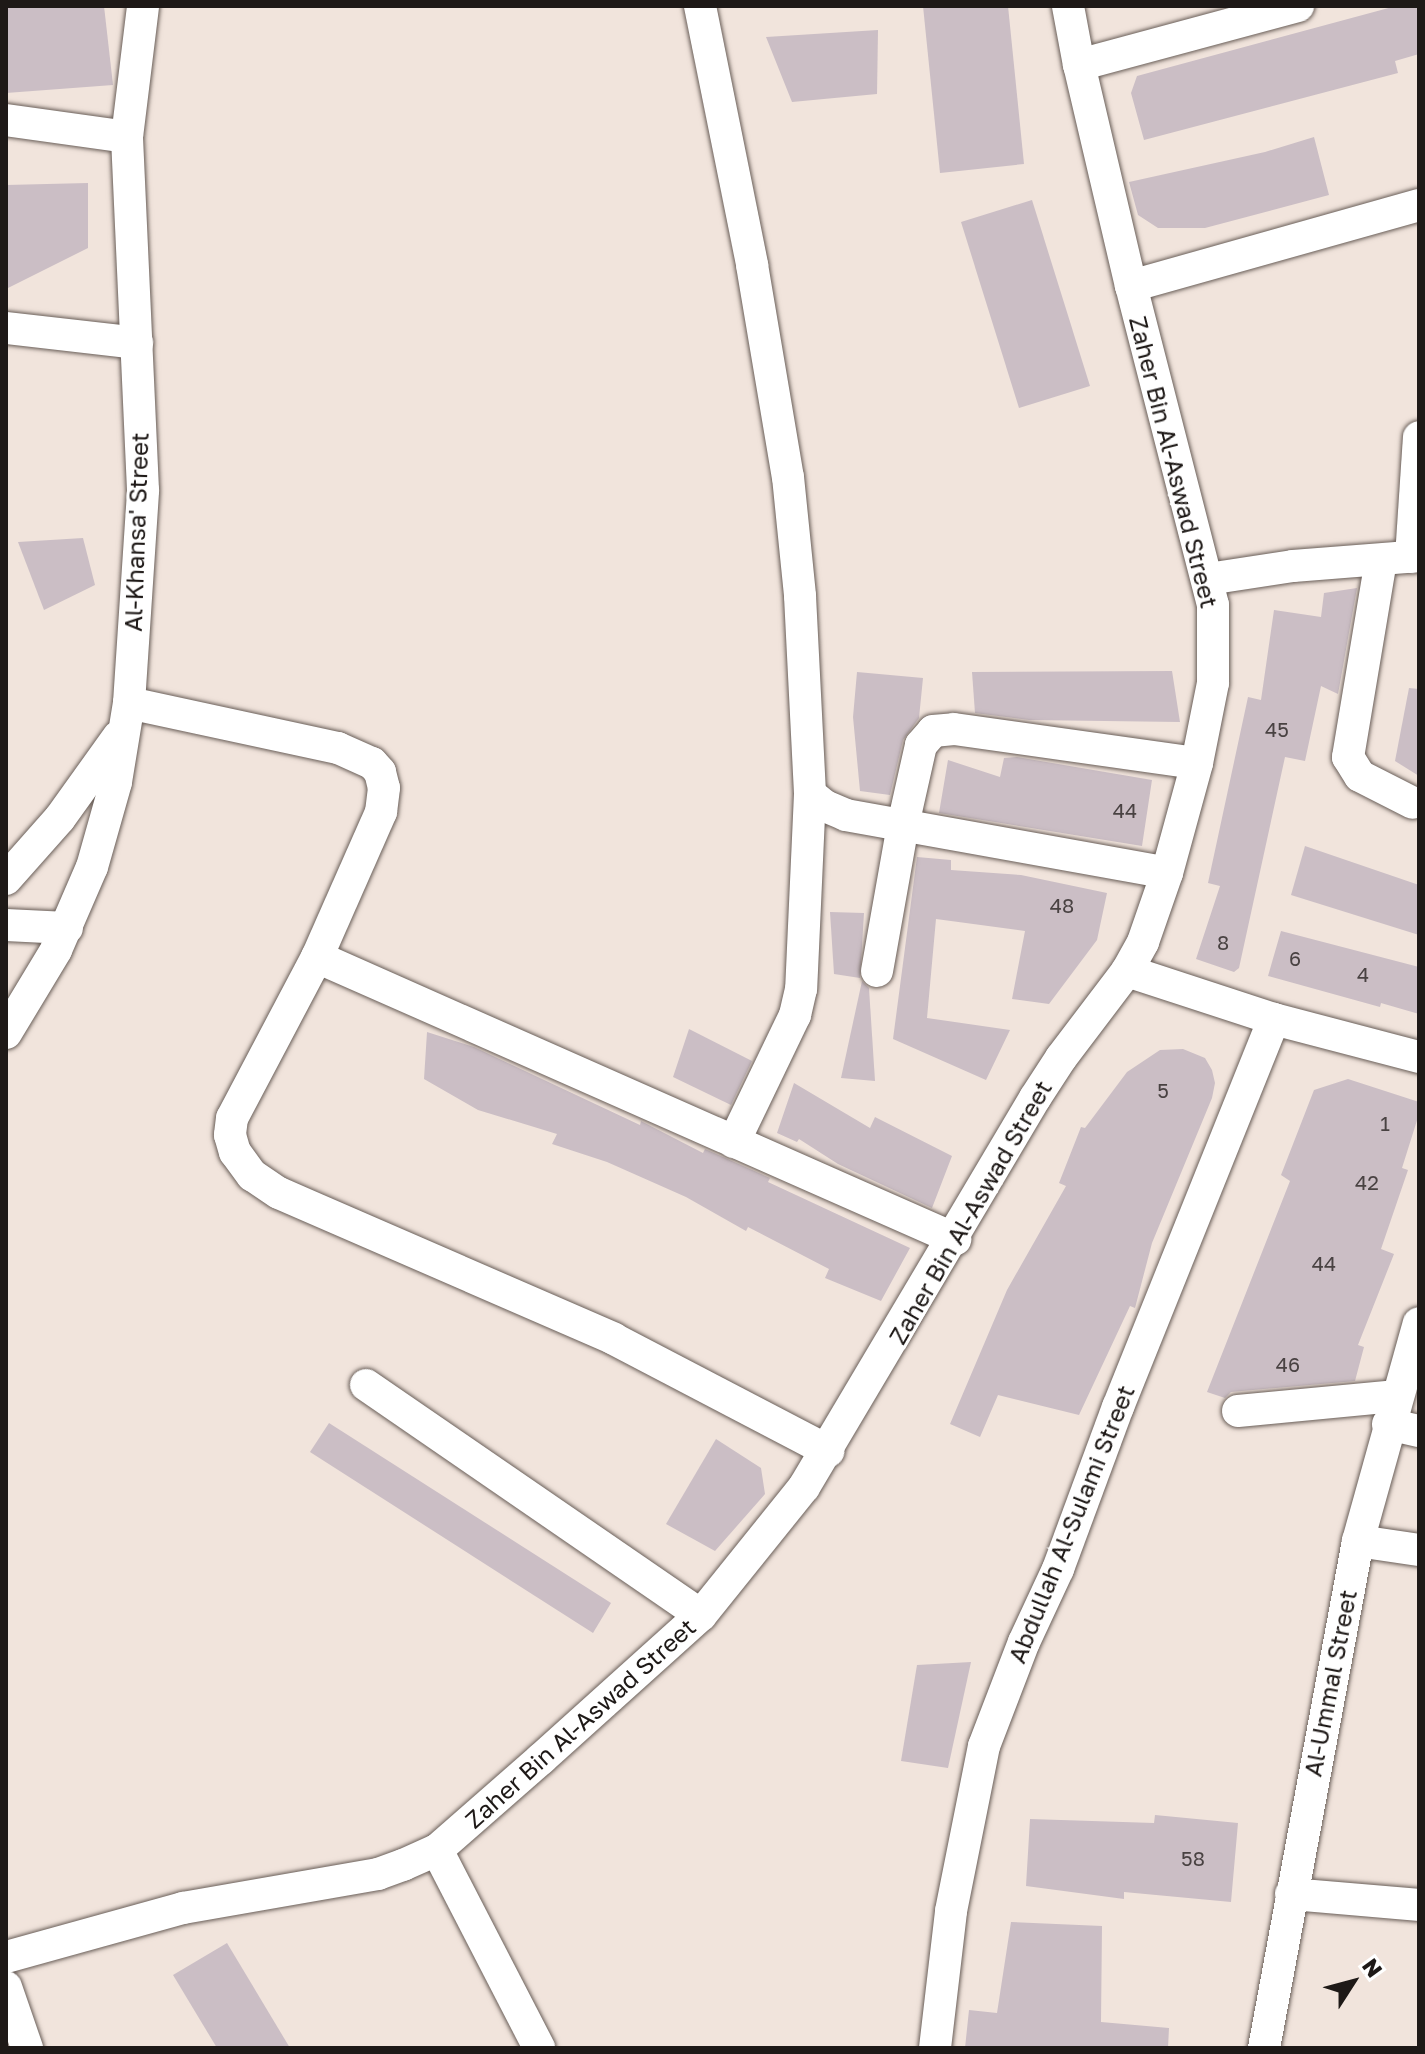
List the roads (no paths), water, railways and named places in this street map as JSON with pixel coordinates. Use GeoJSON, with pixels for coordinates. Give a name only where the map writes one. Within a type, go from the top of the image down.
{"type":"FeatureCollection","features":[{"type":"Feature","properties":{"kind":"street","name":"Al-Khansa' Street"},"geometry":{"type":"LineString","coordinates":[[6,1033],[67,928],[104,829],[127,716],[143,490],[127,137],[143,6]]}},
{"type":"Feature","properties":{"kind":"street"},"geometry":{"type":"LineString","coordinates":[[700,6],[752,265],[788,477],[802,624],[810,794],[801,989],[795,1015],[734,1142]]}},
{"type":"Feature","properties":{"kind":"street","name":"Zaher Bin Al-Aswad Street"},"geometry":{"type":"LineString","coordinates":[[6,1957],[183,1908],[378,1874],[437,1850],[701,1615],[770,1532],[828,1451],[1061,1058],[1127,971],[1143,942],[1167,873],[1197,763],[1213,683],[1213,605],[1131,286],[1068,6]]}},
{"type":"Feature","properties":{"kind":"street"},"geometry":{"type":"LineString","coordinates":[[1079,65],[1298,6]]}},
{"type":"Feature","properties":{"kind":"street"},"geometry":{"type":"LineString","coordinates":[[6,120],[127,137]]}},
{"type":"Feature","properties":{"kind":"street"},"geometry":{"type":"LineString","coordinates":[[1131,286],[1419,205]]}},
{"type":"Feature","properties":{"kind":"street"},"geometry":{"type":"LineString","coordinates":[[6,328],[137,343]]}},
{"type":"Feature","properties":{"kind":"street"},"geometry":{"type":"LineString","coordinates":[[1413,803],[1360,776],[1348,757],[1403,558],[1419,437]]}},
{"type":"Feature","properties":{"kind":"street"},"geometry":{"type":"LineString","coordinates":[[1208,579],[1293,566],[1403,558]]}},
{"type":"Feature","properties":{"kind":"street"},"geometry":{"type":"LineString","coordinates":[[6,879],[60,818],[127,716],[338,748],[372,763],[380,772],[384,788],[381,812],[317,957],[232,1118],[230,1135],[235,1152],[252,1175],[279,1193],[614,1339],[828,1451]]}},
{"type":"Feature","properties":{"kind":"street"},"geometry":{"type":"LineString","coordinates":[[877,971],[921,745],[933,731],[942,729],[1197,763]]}},
{"type":"Feature","properties":{"kind":"street"},"geometry":{"type":"LineString","coordinates":[[810,794],[825,806],[846,815],[1167,873]]}},
{"type":"Feature","properties":{"kind":"street"},"geometry":{"type":"LineString","coordinates":[[6,925],[67,928]]}},
{"type":"Feature","properties":{"kind":"street"},"geometry":{"type":"LineString","coordinates":[[317,957],[955,1239]]}},
{"type":"Feature","properties":{"kind":"street"},"geometry":{"type":"LineString","coordinates":[[1127,971],[1274,1019],[1419,1057]]}},
{"type":"Feature","properties":{"kind":"street","name":"Abdullah Al-Sulami Street"},"geometry":{"type":"LineString","coordinates":[[935,2048],[951,1911],[984,1746],[1024,1642],[1058,1569],[1118,1407],[1274,1019]]}},
{"type":"Feature","properties":{"kind":"street","name":"Al-Ummal Street"},"geometry":{"type":"LineString","coordinates":[[1264,2048],[1358,1541],[1392,1410],[1419,1323]]}},
{"type":"Feature","properties":{"kind":"street"},"geometry":{"type":"LineString","coordinates":[[366,1385],[701,1615]]}},
{"type":"Feature","properties":{"kind":"street"},"geometry":{"type":"LineString","coordinates":[[1238,1411],[1392,1410],[1419,1431]]}},
{"type":"Feature","properties":{"kind":"street"},"geometry":{"type":"LineString","coordinates":[[1358,1541],[1419,1550]]}},
{"type":"Feature","properties":{"kind":"street"},"geometry":{"type":"LineString","coordinates":[[437,1850],[539,2048]]}},
{"type":"Feature","properties":{"kind":"street"},"geometry":{"type":"LineString","coordinates":[[1291,1894],[1419,1905]]}},
{"type":"Feature","properties":{"kind":"street"},"geometry":{"type":"LineString","coordinates":[[6,1987],[27,2048]]}}]}
